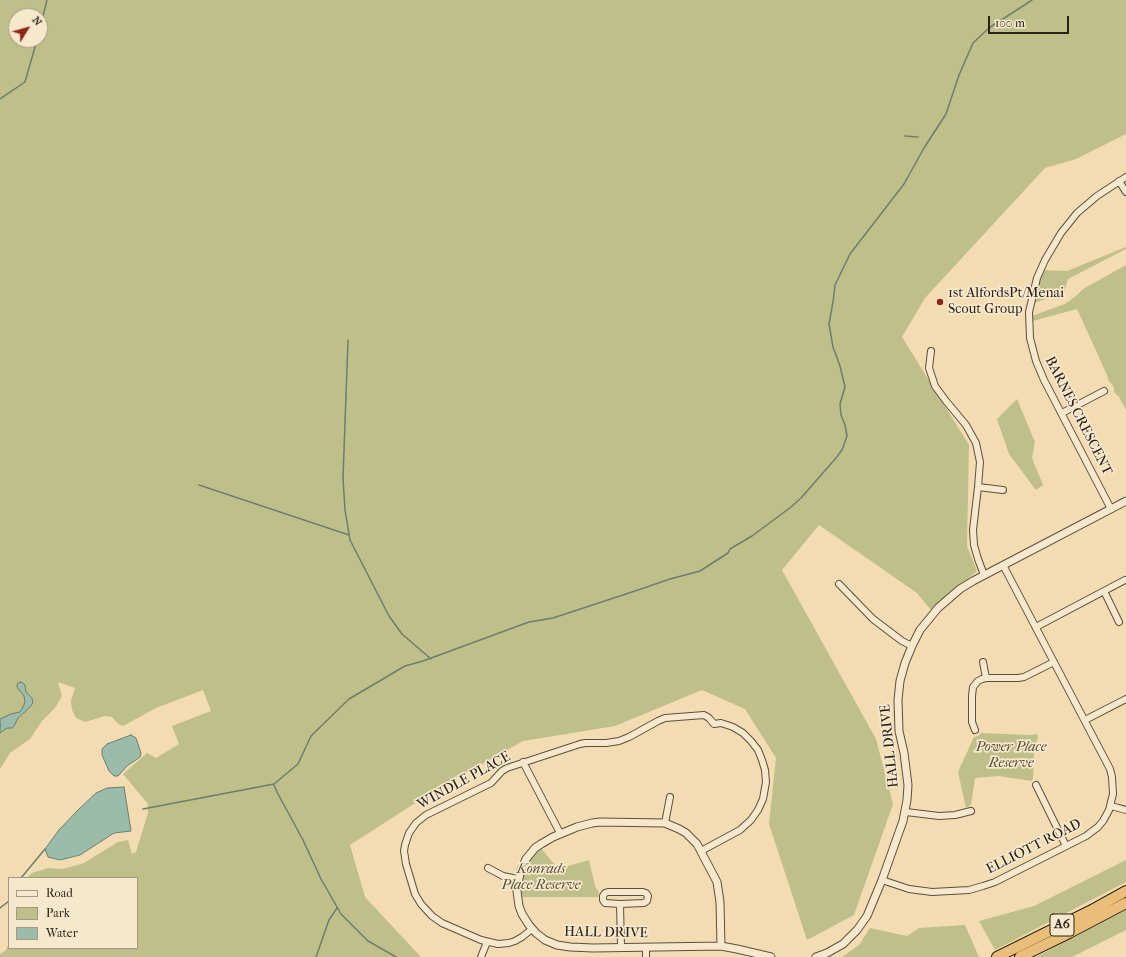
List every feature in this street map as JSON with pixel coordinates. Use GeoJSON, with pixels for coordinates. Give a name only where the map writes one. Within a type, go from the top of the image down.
{"type":"FeatureCollection","features":[{"type":"Feature","properties":{"kind":"highway","name":"A6"},"geometry":{"type":"LineString","coordinates":[[997,957],[1076,918],[1126,891]]}},
{"type":"Feature","properties":{"kind":"highway","name":"A6"},"geometry":{"type":"LineString","coordinates":[[1020,957],[1126,903]]}},
{"type":"Feature","properties":{"kind":"street","name":"BARNES CRESCENT"},"geometry":{"type":"LineString","coordinates":[[1112,509],[1038,367],[1030,338],[1029,312],[1037,278],[1045,260],[1065,227],[1082,208],[1126,177]]}},
{"type":"Feature","properties":{"kind":"street"},"geometry":{"type":"LineString","coordinates":[[1119,181],[1126,192]]}},
{"type":"Feature","properties":{"kind":"street"},"geometry":{"type":"LineString","coordinates":[[931,351],[929,368],[936,386],[946,401],[966,425],[976,443],[980,462],[973,530],[974,545],[984,575]]}},
{"type":"Feature","properties":{"kind":"street"},"geometry":{"type":"LineString","coordinates":[[1062,413],[1104,391]]}},
{"type":"Feature","properties":{"kind":"street"},"geometry":{"type":"LineString","coordinates":[[978,487],[1003,490]]}},
{"type":"Feature","properties":{"kind":"street","name":"HALL DRIVE"},"geometry":{"type":"LineString","coordinates":[[816,957],[843,944],[857,930],[867,916],[882,880],[906,812],[908,785],[907,769],[899,731],[898,700],[900,681],[905,663],[920,630],[938,608],[960,589],[1126,501]]}},
{"type":"Feature","properties":{"kind":"street","name":"ELLIOTT ROAD"},"geometry":{"type":"LineString","coordinates":[[882,880],[902,887],[938,892],[969,890],[995,882],[1086,836],[1092,832],[1107,815],[1111,806],[1113,786],[1110,769],[1004,565]]}},
{"type":"Feature","properties":{"kind":"street"},"geometry":{"type":"LineString","coordinates":[[1036,627],[1125,580]]}},
{"type":"Feature","properties":{"kind":"street"},"geometry":{"type":"LineString","coordinates":[[840,584],[873,619],[902,641],[912,646]]}},
{"type":"Feature","properties":{"kind":"street"},"geometry":{"type":"LineString","coordinates":[[1104,591],[1119,622]]}},
{"type":"Feature","properties":{"kind":"street"},"geometry":{"type":"LineString","coordinates":[[983,662],[986,678]]}},
{"type":"Feature","properties":{"kind":"street"},"geometry":{"type":"LineString","coordinates":[[975,730],[972,722],[972,691],[973,687],[978,681],[986,678],[1018,678],[1054,662]]}},
{"type":"Feature","properties":{"kind":"street"},"geometry":{"type":"LineString","coordinates":[[1085,720],[1126,699]]}},
{"type":"Feature","properties":{"kind":"street","name":"WINDLE PLACE"},"geometry":{"type":"LineString","coordinates":[[532,929],[518,939],[509,943],[498,944],[487,942],[442,923],[425,909],[418,899],[412,888],[406,864],[404,851],[409,832],[421,819],[491,783],[504,769],[580,744],[606,744],[619,741],[665,718],[704,715],[714,724],[721,723],[733,727],[751,741],[758,750],[766,775],[763,799],[758,810],[748,824],[735,833],[701,851]]}},
{"type":"Feature","properties":{"kind":"street","name":"WINDLE PLACE"},"geometry":{"type":"LineString","coordinates":[[523,762],[560,833]]}},
{"type":"Feature","properties":{"kind":"street"},"geometry":{"type":"LineString","coordinates":[[1036,785],[1066,846]]}},
{"type":"Feature","properties":{"kind":"street"},"geometry":{"type":"LineString","coordinates":[[665,823],[670,797]]}},
{"type":"Feature","properties":{"kind":"street"},"geometry":{"type":"LineString","coordinates":[[1111,806],[1126,810]]}},
{"type":"Feature","properties":{"kind":"street"},"geometry":{"type":"LineString","coordinates":[[906,812],[939,816],[955,815],[972,811]]}},
{"type":"Feature","properties":{"kind":"street","name":"HALL DRIVE"},"geometry":{"type":"LineString","coordinates":[[721,946],[719,889],[714,876],[697,844],[686,833],[665,823],[592,823],[560,833],[535,848],[526,859],[518,879],[516,891],[519,906],[526,920],[536,933],[551,943],[564,946],[593,948],[721,946],[771,957]]}},
{"type":"Feature","properties":{"kind":"street"},"geometry":{"type":"LineString","coordinates":[[488,868],[503,876],[518,879]]}},
{"type":"Feature","properties":{"kind":"street"},"geometry":{"type":"LineString","coordinates":[[608,892],[644,892],[648,896],[647,901],[644,903],[620,904],[605,903],[602,899],[603,896],[608,892]]}},
{"type":"Feature","properties":{"kind":"street"},"geometry":{"type":"LineString","coordinates":[[620,904],[621,947]]}},
{"type":"Feature","properties":{"kind":"street"},"geometry":{"type":"LineString","coordinates":[[481,957],[487,942]]}},
{"type":"Feature","properties":{"kind":"street"},"geometry":{"type":"LineString","coordinates":[[646,947],[646,957]]}},
{"type":"Feature","properties":{"kind":"green space"},"geometry":{"type":"Polygon","coordinates":[[[0,0],[1126,0],[1126,134],[1076,159],[1045,168],[925,298],[902,337],[969,445],[967,546],[977,571],[931,610],[917,593],[819,525],[782,570],[876,739],[893,804],[854,915],[807,940],[769,824],[776,758],[745,709],[702,690],[615,726],[523,741],[434,791],[350,845],[365,897],[421,957],[0,957],[0,954],[6,950],[8,945],[8,949],[138,949],[138,877],[28,877],[32,873],[48,868],[63,869],[84,863],[118,842],[128,840],[132,854],[136,852],[148,813],[148,804],[123,774],[147,753],[156,758],[179,744],[172,726],[211,711],[203,690],[156,708],[123,726],[117,723],[112,717],[105,716],[85,722],[76,718],[72,710],[71,701],[75,688],[58,682],[62,696],[55,708],[42,721],[30,739],[10,753],[0,769],[0,0]]]}},
{"type":"Feature","properties":{"kind":"green space"},"geometry":{"type":"Polygon","coordinates":[[[1126,247],[1126,249],[1068,279],[1064,293],[1031,304],[1041,270],[1067,271],[1126,247]]]}},
{"type":"Feature","properties":{"kind":"green space"},"geometry":{"type":"Polygon","coordinates":[[[1126,265],[1126,410],[1119,397],[1114,392],[1112,384],[1109,382],[1077,309],[1029,322],[1029,317],[1065,304],[1083,289],[1126,265]]]}},
{"type":"Feature","properties":{"kind":"green space"},"geometry":{"type":"Polygon","coordinates":[[[1017,399],[1035,442],[1032,458],[1043,485],[1036,490],[1009,454],[997,419],[1017,399]]]}},
{"type":"Feature","properties":{"kind":"green space","name":"Power Place Reserve"},"geometry":{"type":"Polygon","coordinates":[[[981,733],[1037,734],[1038,737],[1034,752],[1033,779],[1031,781],[999,776],[975,778],[971,805],[966,808],[958,772],[974,737],[981,733]]]}},
{"type":"Feature","properties":{"kind":"green space","name":"Konrads Place Reserve"},"geometry":{"type":"Polygon","coordinates":[[[541,848],[558,869],[589,860],[595,886],[599,893],[598,897],[521,897],[522,878],[526,865],[534,854],[541,848]]]}},
{"type":"Feature","properties":{"kind":"green space"},"geometry":{"type":"Polygon","coordinates":[[[1126,860],[1126,882],[995,950],[979,921],[1034,906],[1126,860]]]}},
{"type":"Feature","properties":{"kind":"green space"},"geometry":{"type":"Polygon","coordinates":[[[1126,910],[1126,930],[1072,957],[1036,957],[1126,910]]]}},
{"type":"Feature","properties":{"kind":"green space"},"geometry":{"type":"Polygon","coordinates":[[[965,925],[979,957],[842,957],[859,945],[870,928],[907,936],[919,928],[965,925]]]}},
{"type":"Feature","properties":{"kind":"water"},"geometry":{"type":"Polygon","coordinates":[[[20,682],[25,685],[26,692],[32,698],[33,703],[18,718],[12,728],[7,728],[0,733],[0,719],[20,712],[24,705],[24,696],[17,687],[17,684],[20,682]]]}},
{"type":"Feature","properties":{"kind":"water"},"geometry":{"type":"Polygon","coordinates":[[[131,735],[136,738],[141,753],[140,757],[127,766],[118,776],[114,776],[109,771],[102,755],[102,749],[107,744],[131,735]]]}},
{"type":"Feature","properties":{"kind":"water"},"geometry":{"type":"Polygon","coordinates":[[[124,787],[131,831],[114,833],[80,855],[60,860],[48,857],[45,849],[59,830],[96,793],[107,788],[124,787]]]}},
{"type":"Feature","properties":{"kind":"waterway"},"geometry":{"type":"LineString","coordinates":[[45,8],[47,0]]}},
{"type":"Feature","properties":{"kind":"waterway"},"geometry":{"type":"LineString","coordinates":[[143,809],[274,784],[298,764],[311,736],[349,699],[405,666],[423,661],[529,622],[553,618],[670,579],[700,571],[728,553],[730,549],[752,536],[801,498],[842,450],[847,436],[841,415],[840,404],[845,387],[840,366],[833,347],[829,324],[835,285],[850,254],[904,184],[924,148],[946,114],[959,75],[973,43],[989,28],[1032,0]]}},
{"type":"Feature","properties":{"kind":"waterway"},"geometry":{"type":"LineString","coordinates":[[0,99],[25,82],[35,48]]}},
{"type":"Feature","properties":{"kind":"waterway"},"geometry":{"type":"LineString","coordinates":[[905,136],[918,137]]}},
{"type":"Feature","properties":{"kind":"waterway"},"geometry":{"type":"LineString","coordinates":[[348,340],[343,478],[345,510],[350,540],[389,616],[402,634],[431,659]]}},
{"type":"Feature","properties":{"kind":"waterway"},"geometry":{"type":"LineString","coordinates":[[199,485],[349,535]]}},
{"type":"Feature","properties":{"kind":"waterway"},"geometry":{"type":"LineString","coordinates":[[274,785],[303,840],[321,879],[341,914],[368,941],[396,957]]}},
{"type":"Feature","properties":{"kind":"waterway"},"geometry":{"type":"LineString","coordinates":[[22,877],[45,849]]}},
{"type":"Feature","properties":{"kind":"waterway"},"geometry":{"type":"LineString","coordinates":[[0,908],[8,902]]}},
{"type":"Feature","properties":{"kind":"waterway"},"geometry":{"type":"LineString","coordinates":[[316,957],[329,920],[337,908]]}},
{"type":"Feature","properties":{"kind":"place","name":"1st AlfordsPt/Menai Scout Group"},"geometry":{"type":"Point","coordinates":[940,302]}}]}
